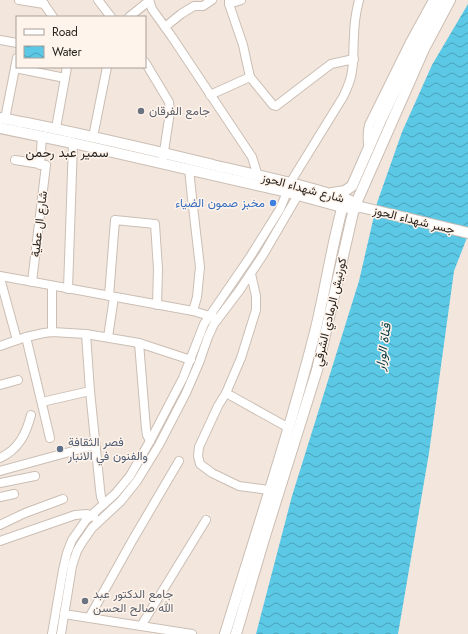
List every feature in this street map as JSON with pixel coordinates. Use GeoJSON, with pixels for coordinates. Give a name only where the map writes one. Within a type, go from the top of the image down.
{"type":"FeatureCollection","features":[{"type":"Feature","properties":{"kind":"main road"},"geometry":{"type":"LineString","coordinates":[[338,223],[338,216],[327,198],[343,192],[352,186],[380,120],[416,44],[440,0]]}},
{"type":"Feature","properties":{"kind":"main road","name":"كورنيش الرمادي الشرقي"},"geometry":{"type":"LineString","coordinates":[[225,634],[317,370],[357,206],[424,49],[450,0]]}},
{"type":"Feature","properties":{"kind":"main road","name":"شارع شهداء الحوز"},"geometry":{"type":"LineString","coordinates":[[2,122],[42,136],[258,176],[288,188],[298,195],[327,198]]}},
{"type":"Feature","properties":{"kind":"main road","name":"شارع شهداء الحوز"},"geometry":{"type":"LineString","coordinates":[[2,122],[56,128],[93,137],[163,158],[189,169],[288,188],[357,206]]}},
{"type":"Feature","properties":{"kind":"main road"},"geometry":{"type":"LineString","coordinates":[[362,164],[372,168]]}},
{"type":"Feature","properties":{"kind":"main road","name":"كورنيش الرمادي الشرقي"},"geometry":{"type":"LineString","coordinates":[[236,634],[270,490],[289,428],[315,331],[343,203]]}},
{"type":"Feature","properties":{"kind":"main road","name":"جسر شهداء الحوز"},"geometry":{"type":"LineString","coordinates":[[357,206],[468,233]]}},
{"type":"Feature","properties":{"kind":"street"},"geometry":{"type":"LineString","coordinates":[[19,0],[43,2],[52,16]]}},
{"type":"Feature","properties":{"kind":"street"},"geometry":{"type":"LineString","coordinates":[[98,0],[110,16]]}},
{"type":"Feature","properties":{"kind":"street"},"geometry":{"type":"LineString","coordinates":[[165,27],[194,6],[203,6],[212,0]]}},
{"type":"Feature","properties":{"kind":"street"},"geometry":{"type":"LineString","coordinates":[[241,0],[229,2],[243,45],[250,77],[273,105],[276,106],[331,64],[354,59]]}},
{"type":"Feature","properties":{"kind":"street"},"geometry":{"type":"LineString","coordinates":[[52,634],[69,546],[76,533],[91,515],[115,494],[125,482],[150,441],[178,388],[191,360],[202,329],[250,258],[280,209],[288,188],[344,97],[352,72],[356,13],[359,0]]}},
{"type":"Feature","properties":{"kind":"street"},"geometry":{"type":"LineString","coordinates":[[368,148],[367,137],[369,125],[409,44],[433,0]]}},
{"type":"Feature","properties":{"kind":"street"},"geometry":{"type":"LineString","coordinates":[[130,16],[149,1],[152,9],[252,157],[258,176]]}},
{"type":"Feature","properties":{"kind":"street"},"geometry":{"type":"LineString","coordinates":[[0,40],[16,43]]}},
{"type":"Feature","properties":{"kind":"street"},"geometry":{"type":"LineString","coordinates":[[2,122],[16,63]]}},
{"type":"Feature","properties":{"kind":"street"},"geometry":{"type":"LineString","coordinates":[[146,66],[169,102],[170,112],[163,158]]}},
{"type":"Feature","properties":{"kind":"street"},"geometry":{"type":"LineString","coordinates":[[15,68],[65,78]]}},
{"type":"Feature","properties":{"kind":"street"},"geometry":{"type":"LineString","coordinates":[[56,128],[67,68]]}},
{"type":"Feature","properties":{"kind":"street"},"geometry":{"type":"LineString","coordinates":[[93,137],[106,68]]}},
{"type":"Feature","properties":{"kind":"street"},"geometry":{"type":"LineString","coordinates":[[210,95],[250,77]]}},
{"type":"Feature","properties":{"kind":"street","name":"شارع ال عطية"},"geometry":{"type":"LineString","coordinates":[[32,282],[43,165],[42,136]]}},
{"type":"Feature","properties":{"kind":"street"},"geometry":{"type":"LineString","coordinates":[[68,289],[73,142]]}},
{"type":"Feature","properties":{"kind":"street"},"geometry":{"type":"LineString","coordinates":[[14,160],[43,165]]}},
{"type":"Feature","properties":{"kind":"street"},"geometry":{"type":"LineString","coordinates":[[189,169],[200,267],[197,297],[193,311]]}},
{"type":"Feature","properties":{"kind":"street"},"geometry":{"type":"LineString","coordinates":[[61,634],[72,566],[80,544],[88,533],[112,511],[137,481],[186,393],[208,337],[218,319],[251,274],[298,195]]}},
{"type":"Feature","properties":{"kind":"street"},"geometry":{"type":"LineString","coordinates":[[108,337],[115,220],[155,224],[158,269],[158,305]]}},
{"type":"Feature","properties":{"kind":"street"},"geometry":{"type":"LineString","coordinates":[[251,274],[256,296],[256,310],[241,358],[226,393],[218,406],[199,447],[198,456],[200,464],[212,473],[239,486],[270,490]]}},
{"type":"Feature","properties":{"kind":"street"},"geometry":{"type":"LineString","coordinates":[[17,340],[0,277],[193,311],[218,319]]}},
{"type":"Feature","properties":{"kind":"street"},"geometry":{"type":"LineString","coordinates":[[52,286],[52,332]]}},
{"type":"Feature","properties":{"kind":"street"},"geometry":{"type":"LineString","coordinates":[[0,346],[26,337],[52,332],[86,334],[139,343],[191,360]]}},
{"type":"Feature","properties":{"kind":"street"},"geometry":{"type":"LineString","coordinates":[[86,334],[95,446],[101,497],[104,504]]}},
{"type":"Feature","properties":{"kind":"street"},"geometry":{"type":"LineString","coordinates":[[26,337],[50,438]]}},
{"type":"Feature","properties":{"kind":"street"},"geometry":{"type":"LineString","coordinates":[[139,343],[146,429],[150,441]]}},
{"type":"Feature","properties":{"kind":"street"},"geometry":{"type":"LineString","coordinates":[[0,386],[18,380]]}},
{"type":"Feature","properties":{"kind":"street"},"geometry":{"type":"LineString","coordinates":[[42,402],[90,391]]}},
{"type":"Feature","properties":{"kind":"street"},"geometry":{"type":"LineString","coordinates":[[226,393],[289,428]]}},
{"type":"Feature","properties":{"kind":"street"},"geometry":{"type":"LineString","coordinates":[[0,458],[18,446],[27,429],[31,415]]}},
{"type":"Feature","properties":{"kind":"street"},"geometry":{"type":"LineString","coordinates":[[0,471],[95,446]]}},
{"type":"Feature","properties":{"kind":"street"},"geometry":{"type":"LineString","coordinates":[[89,618],[179,460]]}},
{"type":"Feature","properties":{"kind":"street"},"geometry":{"type":"LineString","coordinates":[[0,483],[35,476]]}},
{"type":"Feature","properties":{"kind":"street"},"geometry":{"type":"LineString","coordinates":[[0,497],[14,494]]}},
{"type":"Feature","properties":{"kind":"street"},"geometry":{"type":"LineString","coordinates":[[0,525],[25,513],[62,499]]}},
{"type":"Feature","properties":{"kind":"street"},"geometry":{"type":"LineString","coordinates":[[0,541],[71,516],[87,514],[91,515],[99,522]]}},
{"type":"Feature","properties":{"kind":"street"},"geometry":{"type":"LineString","coordinates":[[141,626],[206,520]]}},
{"type":"Feature","properties":{"kind":"street"},"geometry":{"type":"LineString","coordinates":[[64,614],[192,634]]}},
{"type":"Feature","properties":{"kind":"water","name":"قناة الورار"},"geometry":{"type":"Polygon","coordinates":[[[468,4],[468,235],[454,271],[429,453],[398,634],[256,634],[292,496],[359,281],[377,203],[402,132],[432,65],[468,4]]]}},
{"type":"Feature","properties":{"kind":"place","name":"جامع الفرقان"},"geometry":{"type":"Point","coordinates":[141,111]}},
{"type":"Feature","properties":{"kind":"place","name":"مخبز صمون الضياء"},"geometry":{"type":"Point","coordinates":[273,203]}},
{"type":"Feature","properties":{"kind":"place","name":"فصر الثقافة والفنون في الانبار"},"geometry":{"type":"Point","coordinates":[60,449]}},
{"type":"Feature","properties":{"kind":"place","name":"جامع الدكتور عبد الله صالح الحسن"},"geometry":{"type":"Point","coordinates":[85,601]}},
{"type":"Feature","properties":{"kind":"district","name":"سمير عبد رحمن"},"geometry":{"type":"Point","coordinates":[67,152]}}]}
